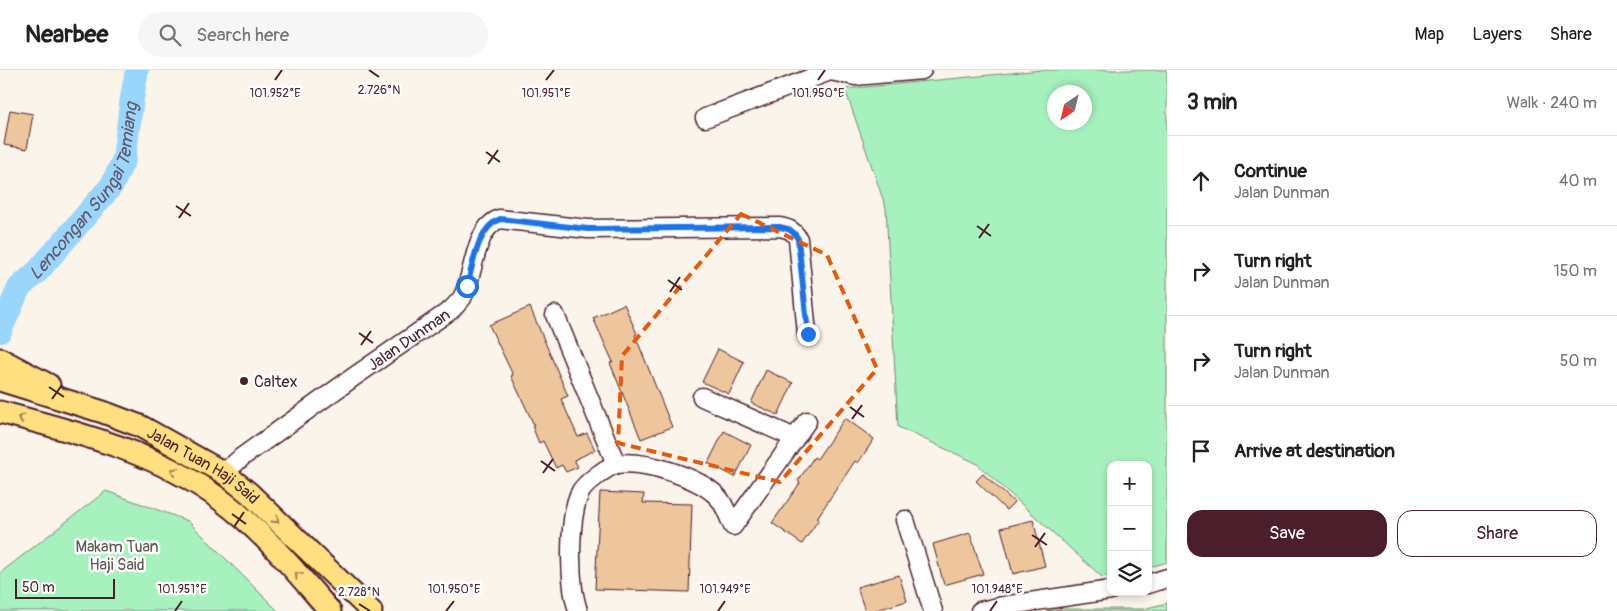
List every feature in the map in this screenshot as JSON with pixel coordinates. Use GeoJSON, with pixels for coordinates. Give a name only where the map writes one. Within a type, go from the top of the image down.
{"type":"FeatureCollection","features":[{"type":"Feature","properties":{"kind":"main road"},"geometry":{"type":"LineString","coordinates":[[0,359],[103,412]]}},
{"type":"Feature","properties":{"kind":"main road","name":"Jalan Tuan Haji Said"},"geometry":{"type":"LineString","coordinates":[[0,380],[103,412],[140,426],[224,473],[249,494],[371,611]]}},
{"type":"Feature","properties":{"kind":"main road","name":"Jalan Tuan Haji Said"},"geometry":{"type":"LineString","coordinates":[[0,412],[58,428],[148,458],[185,477],[222,500],[257,531],[330,611]]}},
{"type":"Feature","properties":{"kind":"street"},"geometry":{"type":"LineString","coordinates":[[705,118],[830,71],[854,73],[922,70]]}},
{"type":"Feature","properties":{"kind":"street","name":"Jalan Dunman"},"geometry":{"type":"LineString","coordinates":[[224,473],[242,457],[274,434],[451,310],[464,292],[486,230],[492,222],[500,219],[588,229],[780,227],[789,229],[795,232],[798,239],[808,334]]}},
{"type":"Feature","properties":{"kind":"street"},"geometry":{"type":"LineString","coordinates":[[554,315],[616,464]]}},
{"type":"Feature","properties":{"kind":"street"},"geometry":{"type":"LineString","coordinates":[[702,397],[795,438]]}},
{"type":"Feature","properties":{"kind":"street"},"geometry":{"type":"LineString","coordinates":[[578,611],[573,589],[571,547],[575,506],[582,490],[595,477],[616,464],[643,465],[674,473],[699,483],[718,497],[733,526],[807,420]]}},
{"type":"Feature","properties":{"kind":"street"},"geometry":{"type":"LineString","coordinates":[[905,520],[933,611]]}},
{"type":"Feature","properties":{"kind":"street"},"geometry":{"type":"LineString","coordinates":[[1152,583],[1167,578]]}},
{"type":"Feature","properties":{"kind":"street"},"geometry":{"type":"LineString","coordinates":[[980,611],[1107,591]]}},
{"type":"Feature","properties":{"kind":"highlighted area"},"geometry":{"type":"Polygon","coordinates":[[[741,214],[827,255],[877,369],[780,482],[618,443],[622,356],[741,214]]]}},
{"type":"Feature","properties":{"kind":"green space"},"geometry":{"type":"Polygon","coordinates":[[[1042,70],[1167,70],[1167,562],[1152,567],[1152,461],[1107,461],[1107,576],[1102,577],[976,463],[898,427],[886,208],[845,89],[1042,70]]]}},
{"type":"Feature","properties":{"kind":"green space","name":"Makam Tuan Haji Said"},"geometry":{"type":"Polygon","coordinates":[[[106,491],[188,521],[278,611],[0,611],[0,573],[106,491]]]}},
{"type":"Feature","properties":{"kind":"green space"},"geometry":{"type":"Polygon","coordinates":[[[1167,603],[1167,611],[1046,611],[1064,609],[1143,609],[1167,603]]]}},
{"type":"Feature","properties":{"kind":"building"},"geometry":{"type":"Polygon","coordinates":[[[10,110],[33,114],[27,149],[4,145],[10,110]]]}},
{"type":"Feature","properties":{"kind":"building"},"geometry":{"type":"Polygon","coordinates":[[[624,304],[672,427],[641,439],[610,363],[613,362],[593,318],[624,304]]]}},
{"type":"Feature","properties":{"kind":"building"},"geometry":{"type":"Polygon","coordinates":[[[530,307],[568,396],[561,399],[578,437],[587,433],[595,450],[574,460],[578,467],[566,472],[562,465],[556,468],[543,441],[539,443],[532,426],[534,425],[511,376],[513,375],[489,325],[530,307]]]}},
{"type":"Feature","properties":{"kind":"building"},"geometry":{"type":"Polygon","coordinates":[[[718,349],[744,362],[729,394],[702,382],[718,349]]]}},
{"type":"Feature","properties":{"kind":"building"},"geometry":{"type":"Polygon","coordinates":[[[766,370],[793,383],[778,415],[751,403],[766,370]]]}},
{"type":"Feature","properties":{"kind":"building"},"geometry":{"type":"Polygon","coordinates":[[[845,418],[874,439],[858,463],[855,461],[802,544],[772,523],[800,483],[798,481],[814,457],[817,459],[845,418]]]}},
{"type":"Feature","properties":{"kind":"building"},"geometry":{"type":"Polygon","coordinates":[[[724,431],[751,445],[735,477],[708,463],[724,431]]]}},
{"type":"Feature","properties":{"kind":"building"},"geometry":{"type":"Polygon","coordinates":[[[983,474],[1014,502],[1006,510],[976,481],[983,474]]]}},
{"type":"Feature","properties":{"kind":"building"},"geometry":{"type":"Polygon","coordinates":[[[600,492],[644,494],[643,503],[692,504],[689,592],[595,589],[600,492]]]}},
{"type":"Feature","properties":{"kind":"building"},"geometry":{"type":"Polygon","coordinates":[[[1033,520],[1045,566],[1013,574],[1001,528],[1033,520]]]}},
{"type":"Feature","properties":{"kind":"building"},"geometry":{"type":"Polygon","coordinates":[[[970,533],[983,574],[944,585],[933,544],[970,533]]]}},
{"type":"Feature","properties":{"kind":"building"},"geometry":{"type":"Polygon","coordinates":[[[899,575],[907,601],[873,611],[865,611],[857,587],[899,575]]]}},
{"type":"Feature","properties":{"kind":"waterway","name":"Lencongan Sungai Temiang"},"geometry":{"type":"LineString","coordinates":[[0,331],[19,288],[38,271],[112,185],[124,159],[137,70]]}},
{"type":"Feature","properties":{"kind":"place","name":"Caltex"},"geometry":{"type":"Point","coordinates":[244,381]}},
{"type":"Feature","properties":{"kind":"route"},"geometry":{"type":"LineString","coordinates":[[467,286],[486,230],[492,222],[500,219],[588,229],[780,227],[795,232],[798,239],[808,334]]}}]}
